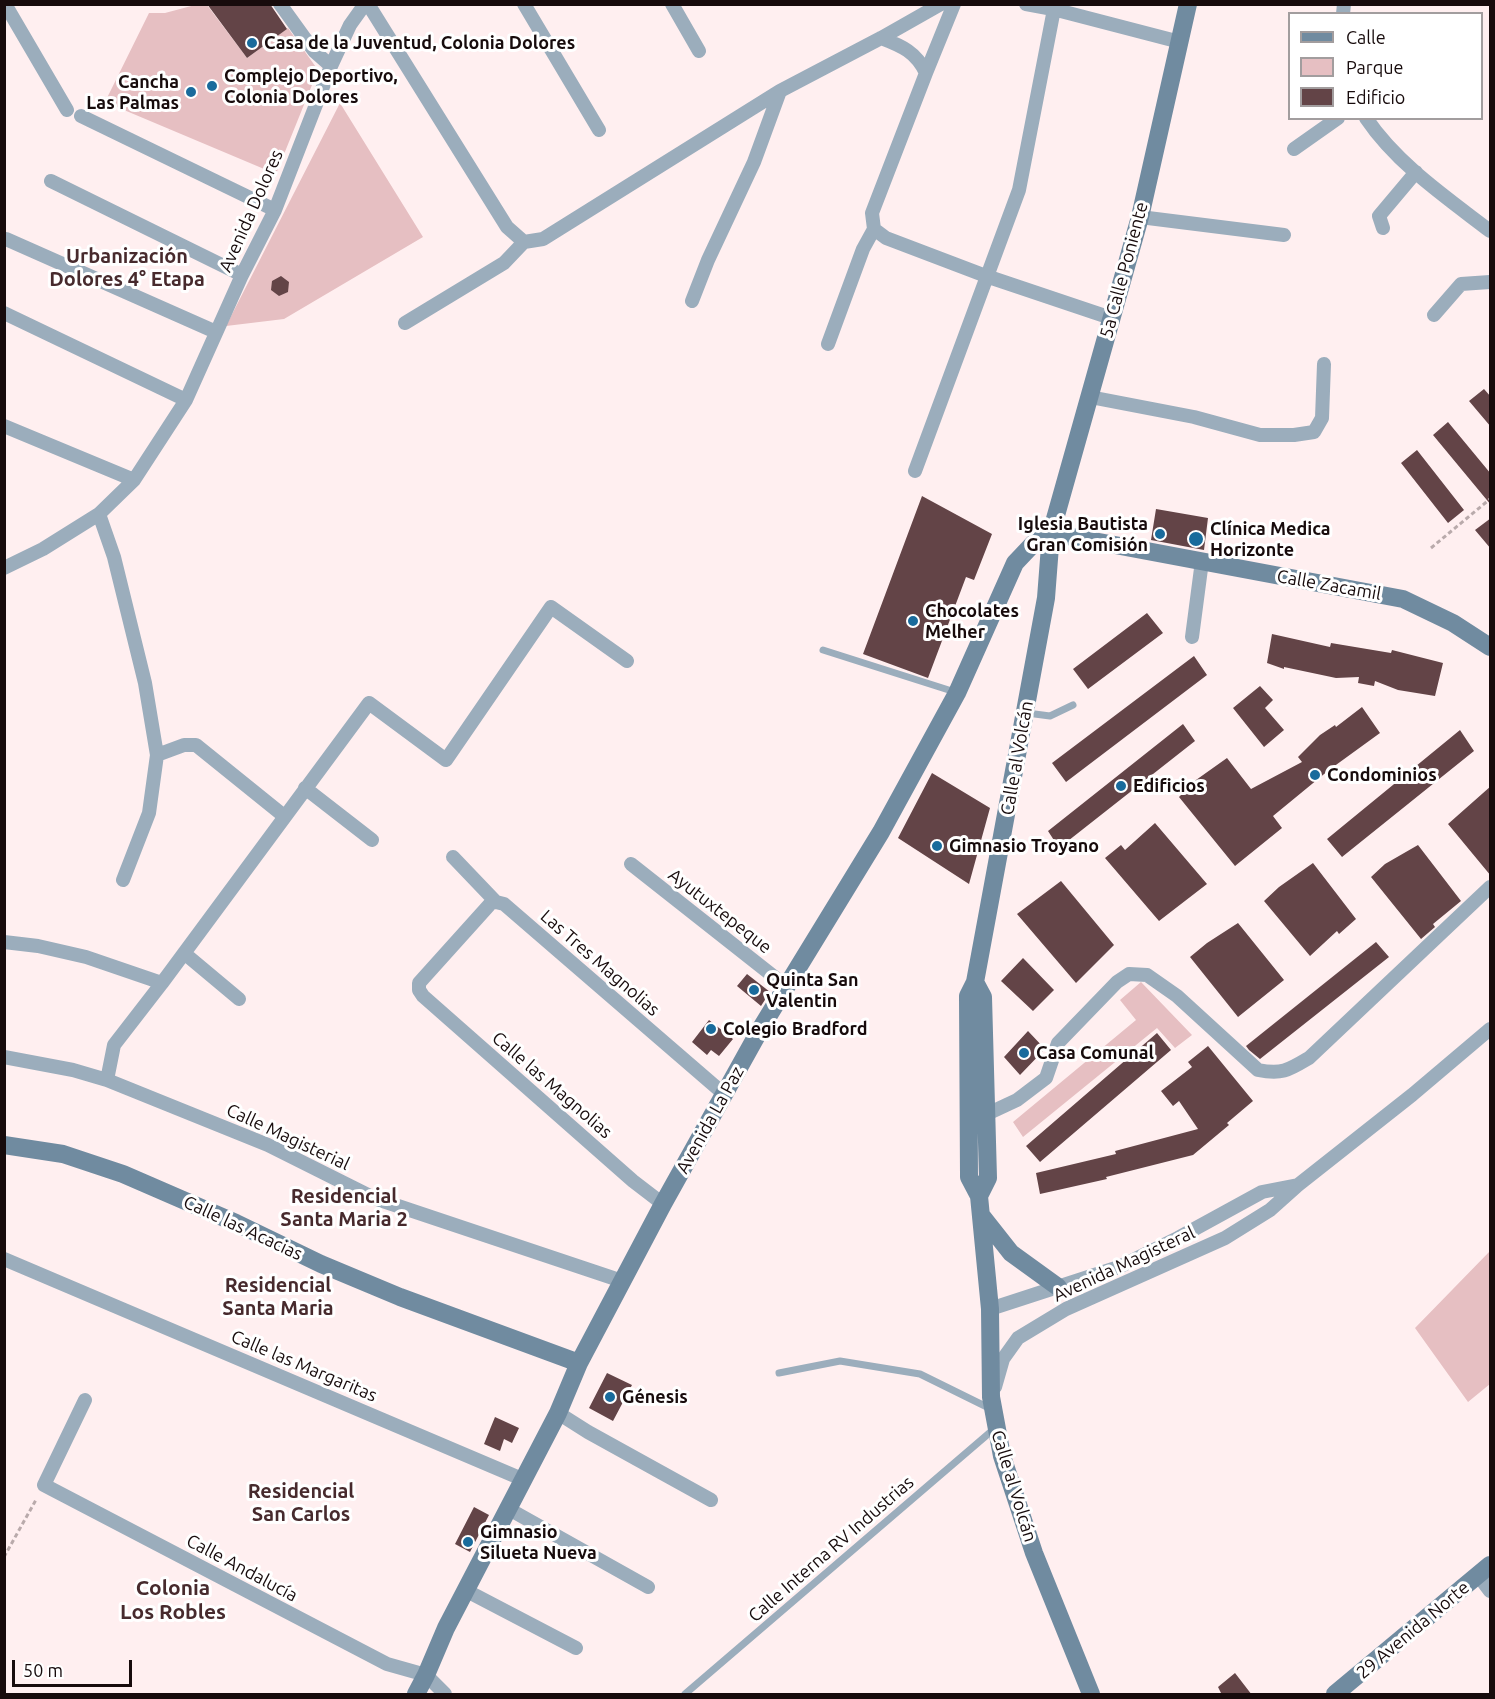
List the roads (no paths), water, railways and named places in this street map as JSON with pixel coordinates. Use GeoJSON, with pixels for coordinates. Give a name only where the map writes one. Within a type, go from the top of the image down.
{"type":"FeatureCollection","features":[{"type":"Feature","properties":{"kind":"street"},"geometry":{"type":"LineString","coordinates":[[5,4],[67,110]]}},
{"type":"Feature","properties":{"kind":"street"},"geometry":{"type":"LineString","coordinates":[[280,4],[314,51],[331,66]]}},
{"type":"Feature","properties":{"kind":"street"},"geometry":{"type":"LineString","coordinates":[[367,4],[507,227],[525,242]]}},
{"type":"Feature","properties":{"kind":"street","name":"Avenida Dolores"},"geometry":{"type":"LineString","coordinates":[[4,568],[43,549],[99,514],[134,480],[186,400],[242,275],[275,210],[331,66],[350,25],[367,4]]}},
{"type":"Feature","properties":{"kind":"street"},"geometry":{"type":"LineString","coordinates":[[524,4],[599,130]]}},
{"type":"Feature","properties":{"kind":"street"},"geometry":{"type":"LineString","coordinates":[[672,4],[699,51]]}},
{"type":"Feature","properties":{"kind":"street"},"geometry":{"type":"LineString","coordinates":[[405,323],[504,263],[525,242],[543,239],[780,91],[881,39],[941,4]]}},
{"type":"Feature","properties":{"kind":"street"},"geometry":{"type":"LineString","coordinates":[[828,344],[863,249],[874,229],[872,213],[954,4]]}},
{"type":"Feature","properties":{"kind":"street"},"geometry":{"type":"LineString","coordinates":[[1026,4],[1054,7],[1180,42]]}},
{"type":"Feature","properties":{"kind":"street","name":"5a Calle Poniente"},"geometry":{"type":"LineString","coordinates":[[1051,533],[1140,217],[1188,4]]}},
{"type":"Feature","properties":{"kind":"street"},"geometry":{"type":"LineString","coordinates":[[915,471],[1019,190],[1054,7]]}},
{"type":"Feature","properties":{"kind":"street"},"geometry":{"type":"LineString","coordinates":[[881,39],[912,51],[926,73]]}},
{"type":"Feature","properties":{"kind":"street"},"geometry":{"type":"LineString","coordinates":[[692,301],[708,260],[754,162],[780,91]]}},
{"type":"Feature","properties":{"kind":"street"},"geometry":{"type":"LineString","coordinates":[[81,116],[275,210]]}},
{"type":"Feature","properties":{"kind":"street"},"geometry":{"type":"LineString","coordinates":[[1294,149],[1335,120]]}},
{"type":"Feature","properties":{"kind":"street"},"geometry":{"type":"LineString","coordinates":[[1367,120],[1377,134],[1430,185],[1491,231]]}},
{"type":"Feature","properties":{"kind":"street"},"geometry":{"type":"LineString","coordinates":[[1383,228],[1379,216],[1416,172]]}},
{"type":"Feature","properties":{"kind":"street"},"geometry":{"type":"LineString","coordinates":[[51,181],[242,275]]}},
{"type":"Feature","properties":{"kind":"street"},"geometry":{"type":"LineString","coordinates":[[1140,217],[1284,235]]}},
{"type":"Feature","properties":{"kind":"street"},"geometry":{"type":"LineString","coordinates":[[874,229],[886,238],[986,276],[1111,318]]}},
{"type":"Feature","properties":{"kind":"street"},"geometry":{"type":"LineString","coordinates":[[6,239],[216,332]]}},
{"type":"Feature","properties":{"kind":"street"},"geometry":{"type":"LineString","coordinates":[[1434,315],[1461,284],[1491,282]]}},
{"type":"Feature","properties":{"kind":"street"},"geometry":{"type":"LineString","coordinates":[[4,313],[186,400]]}},
{"type":"Feature","properties":{"kind":"street"},"geometry":{"type":"LineString","coordinates":[[1090,397],[1194,417],[1260,435],[1294,435],[1314,432],[1322,418],[1324,364]]}},
{"type":"Feature","properties":{"kind":"street"},"geometry":{"type":"LineString","coordinates":[[4,426],[134,480]]}},
{"type":"Feature","properties":{"kind":"street"},"geometry":{"type":"LineString","coordinates":[[99,514],[114,557],[146,683],[157,755],[149,813],[123,880]]}},
{"type":"Feature","properties":{"kind":"street","name":"Calle Zacamil"},"geometry":{"type":"LineString","coordinates":[[1051,533],[1403,598],[1453,623],[1491,647]]}},
{"type":"Feature","properties":{"kind":"street","name":"Avenida La Paz"},"geometry":{"type":"LineString","coordinates":[[416,1695],[465,1590],[558,1413],[579,1363],[663,1204],[724,1094],[881,832],[957,693],[1015,563],[1033,544],[1051,533]]}},
{"type":"Feature","properties":{"kind":"street","name":"Calle al Volcán"},"geometry":{"type":"LineString","coordinates":[[1051,533],[1046,598],[975,982],[968,996],[969,1178],[979,1196],[990,1309],[993,1412],[1002,1456],[1034,1553],[1091,1695]]}},
{"type":"Feature","properties":{"kind":"street"},"geometry":{"type":"LineString","coordinates":[[1192,637],[1202,561]]}},
{"type":"Feature","properties":{"kind":"street"},"geometry":{"type":"LineString","coordinates":[[107,1080],[114,1045],[369,703],[446,760],[551,607],[627,661]]}},
{"type":"Feature","properties":{"kind":"street"},"geometry":{"type":"LineString","coordinates":[[157,755],[184,745],[196,745],[284,816]]}},
{"type":"Feature","properties":{"kind":"street"},"geometry":{"type":"LineString","coordinates":[[305,788],[372,840]]}},
{"type":"Feature","properties":{"kind":"street","name":"Las Tres Magnolias"},"geometry":{"type":"LineString","coordinates":[[453,857],[496,902],[504,904],[724,1094]]}},
{"type":"Feature","properties":{"kind":"street","name":"Ayutuxtepeque"},"geometry":{"type":"LineString","coordinates":[[631,864],[787,987]]}},
{"type":"Feature","properties":{"kind":"street"},"geometry":{"type":"LineString","coordinates":[[987,1114],[1017,1100],[1046,1078],[1058,1043],[1117,982],[1129,974],[1147,975],[1177,996],[1258,1070],[1276,1074],[1289,1070],[1309,1058],[1491,887]]}},
{"type":"Feature","properties":{"kind":"street","name":"Calle las Magnolias"},"geometry":{"type":"LineString","coordinates":[[496,902],[490,903],[419,983],[419,990],[423,996],[633,1181],[663,1204]]}},
{"type":"Feature","properties":{"kind":"street"},"geometry":{"type":"LineString","coordinates":[[4,942],[38,946],[86,957],[162,983]]}},
{"type":"Feature","properties":{"kind":"street"},"geometry":{"type":"LineString","coordinates":[[184,953],[238,999]]}},
{"type":"Feature","properties":{"kind":"street","name":"Calle al Volcán"},"geometry":{"type":"LineString","coordinates":[[975,982],[983,997],[987,1114],[988,1178],[979,1196]]}},
{"type":"Feature","properties":{"kind":"street","name":"Avenida Magisteral"},"geometry":{"type":"LineString","coordinates":[[993,1412],[1003,1359],[1018,1338],[1066,1309],[1225,1238],[1270,1210],[1491,1029]]}},
{"type":"Feature","properties":{"kind":"street","name":"Calle Magisterial"},"geometry":{"type":"LineString","coordinates":[[4,1057],[73,1070],[107,1080],[268,1144],[374,1198],[622,1281]]}},
{"type":"Feature","properties":{"kind":"street","name":"Calle las Acacias"},"geometry":{"type":"LineString","coordinates":[[4,1145],[63,1154],[123,1174],[321,1264],[400,1297],[579,1363]]}},
{"type":"Feature","properties":{"kind":"street","name":"Avenida Magisteral"},"geometry":{"type":"LineString","coordinates":[[990,1309],[1119,1267],[1262,1192],[1298,1185]]}},
{"type":"Feature","properties":{"kind":"street"},"geometry":{"type":"LineString","coordinates":[[980,1214],[1011,1253],[1058,1287],[1066,1309]]}},
{"type":"Feature","properties":{"kind":"street","name":"Calle las Margaritas"},"geometry":{"type":"LineString","coordinates":[[4,1259],[522,1479]]}},
{"type":"Feature","properties":{"kind":"street","name":"Calle Andalucía"},"geometry":{"type":"LineString","coordinates":[[85,1400],[44,1485],[387,1664],[426,1675]]}},
{"type":"Feature","properties":{"kind":"street"},"geometry":{"type":"LineString","coordinates":[[558,1413],[711,1500]]}},
{"type":"Feature","properties":{"kind":"street"},"geometry":{"type":"LineString","coordinates":[[507,1508],[648,1587]]}},
{"type":"Feature","properties":{"kind":"street"},"geometry":{"type":"LineString","coordinates":[[1484,1570],[1491,1591]]}},
{"type":"Feature","properties":{"kind":"street","name":"29 Avenida Norte"},"geometry":{"type":"LineString","coordinates":[[1335,1695],[1484,1570]]}},
{"type":"Feature","properties":{"kind":"street"},"geometry":{"type":"LineString","coordinates":[[465,1590],[576,1648]]}},
{"type":"Feature","properties":{"kind":"street"},"geometry":{"type":"LineString","coordinates":[[426,1675],[445,1695]]}},
{"type":"Feature","properties":{"kind":"lane"},"geometry":{"type":"LineString","coordinates":[[823,650],[957,693]]}},
{"type":"Feature","properties":{"kind":"lane"},"geometry":{"type":"LineString","coordinates":[[1025,712],[1050,716],[1073,705]]}},
{"type":"Feature","properties":{"kind":"lane"},"geometry":{"type":"LineString","coordinates":[[779,1373],[840,1361],[920,1374],[993,1412]]}},
{"type":"Feature","properties":{"kind":"lane","name":"Calle Interna RV Industrias"},"geometry":{"type":"LineString","coordinates":[[685,1695],[993,1412]]}},
{"type":"Feature","properties":{"kind":"place","name":"Casa de la Juventud, Colonia Dolores"},"geometry":{"type":"Point","coordinates":[252,43]}},
{"type":"Feature","properties":{"kind":"place","name":"Complejo Deportivo, Colonia Dolores"},"geometry":{"type":"Point","coordinates":[212,86]}},
{"type":"Feature","properties":{"kind":"place","name":"Cancha Las Palmas"},"geometry":{"type":"Point","coordinates":[191,92]}},
{"type":"Feature","properties":{"kind":"place","name":"Iglesia Bautista Gran Comisión"},"geometry":{"type":"Point","coordinates":[1160,534]}},
{"type":"Feature","properties":{"kind":"place","name":"Clínica Medica Horizonte"},"geometry":{"type":"Point","coordinates":[1196,539]}},
{"type":"Feature","properties":{"kind":"place","name":"Chocolates Melher"},"geometry":{"type":"Point","coordinates":[913,621]}},
{"type":"Feature","properties":{"kind":"place","name":"Condominios"},"geometry":{"type":"Point","coordinates":[1315,775]}},
{"type":"Feature","properties":{"kind":"place","name":"Edificios"},"geometry":{"type":"Point","coordinates":[1121,786]}},
{"type":"Feature","properties":{"kind":"place","name":"Gimnasio Troyano"},"geometry":{"type":"Point","coordinates":[937,846]}},
{"type":"Feature","properties":{"kind":"place","name":"Quinta San Valentin"},"geometry":{"type":"Point","coordinates":[754,990]}},
{"type":"Feature","properties":{"kind":"place","name":"Colegio Bradford"},"geometry":{"type":"Point","coordinates":[711,1029]}},
{"type":"Feature","properties":{"kind":"place","name":"Casa Comunal"},"geometry":{"type":"Point","coordinates":[1024,1053]}},
{"type":"Feature","properties":{"kind":"place","name":"Génesis"},"geometry":{"type":"Point","coordinates":[610,1397]}},
{"type":"Feature","properties":{"kind":"place","name":"Gimnasio Silueta Nueva"},"geometry":{"type":"Point","coordinates":[468,1542]}},
{"type":"Feature","properties":{"kind":"district","name":"Urbanización Dolores 4° Etapa"},"geometry":{"type":"Point","coordinates":[127,268]}},
{"type":"Feature","properties":{"kind":"district","name":"Residencial Santa Maria 2"},"geometry":{"type":"Point","coordinates":[344,1208]}},
{"type":"Feature","properties":{"kind":"district","name":"Residencial Santa Maria"},"geometry":{"type":"Point","coordinates":[278,1296]}},
{"type":"Feature","properties":{"kind":"district","name":"Residencial San Carlos"},"geometry":{"type":"Point","coordinates":[301,1502]}},
{"type":"Feature","properties":{"kind":"district","name":"Colonia Los Robles"},"geometry":{"type":"Point","coordinates":[173,1600]}}]}
